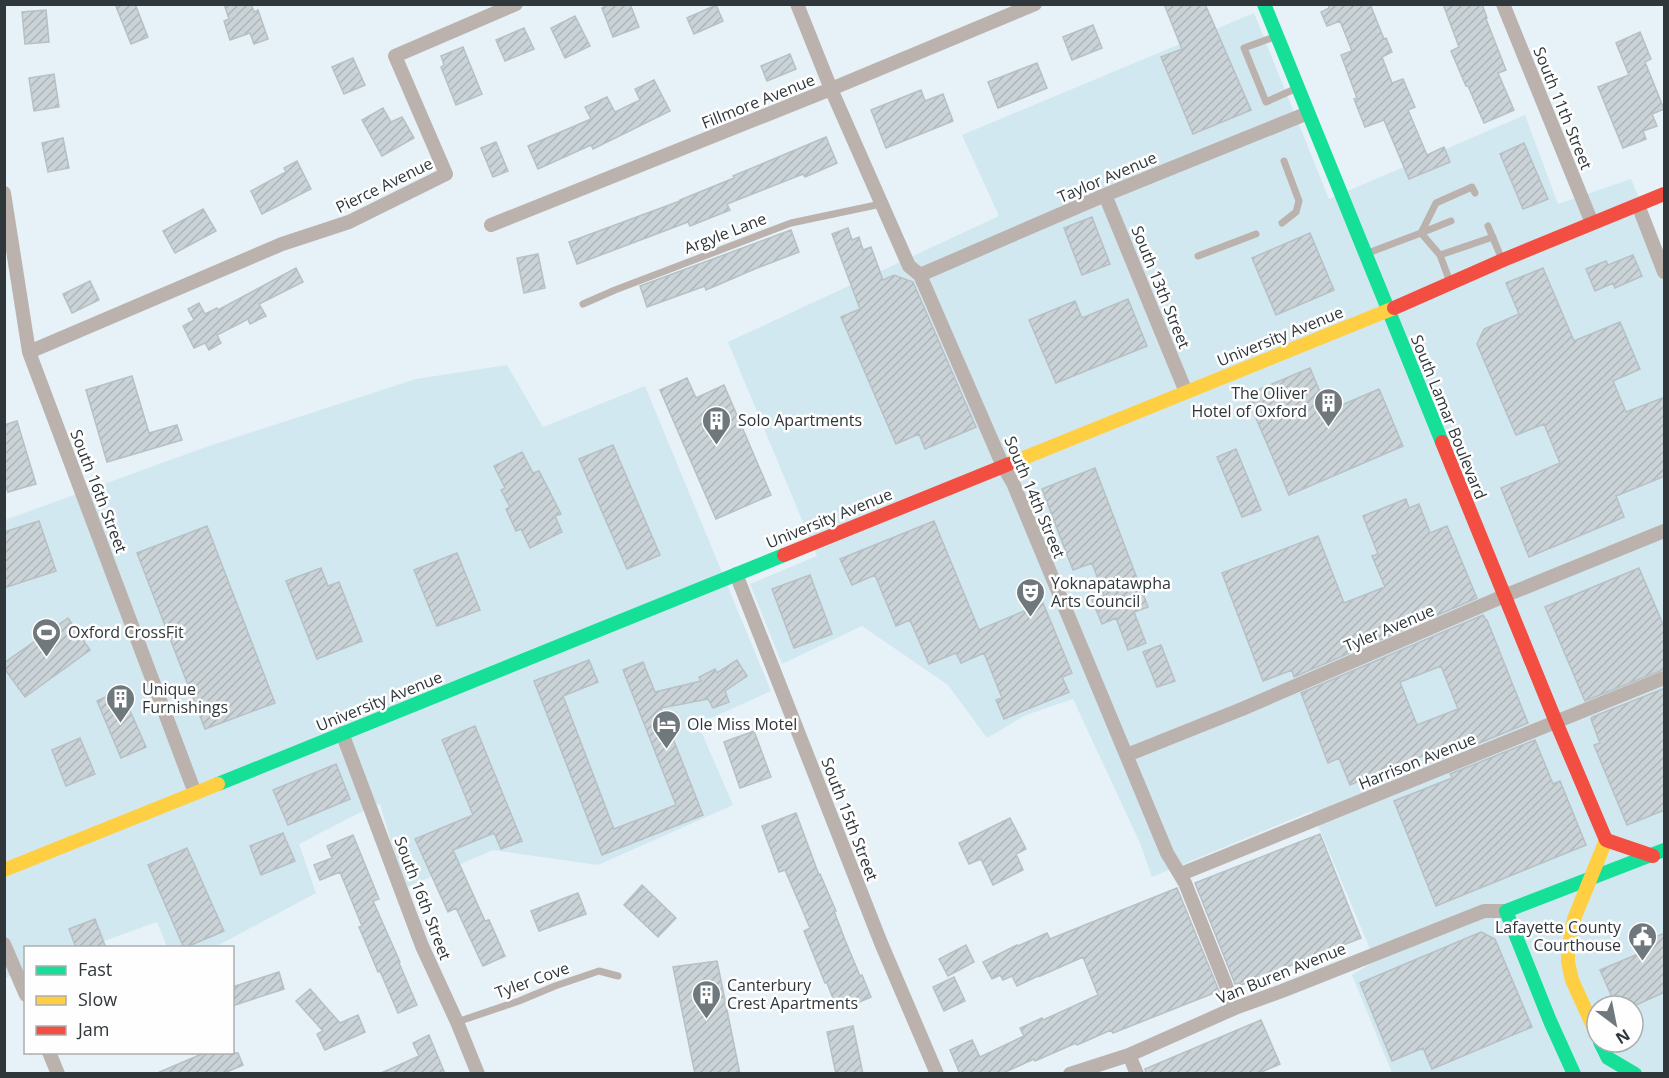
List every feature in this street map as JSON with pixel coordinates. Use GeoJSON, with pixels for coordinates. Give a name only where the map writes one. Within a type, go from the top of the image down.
{"type":"FeatureCollection","features":[{"type":"Feature","properties":{"kind":"main road","name":"South Lamar Boulevard"},"geometry":{"type":"LineString","coordinates":[[1264,4],[1504,596],[1606,840]]}},
{"type":"Feature","properties":{"kind":"main road","name":"University Avenue"},"geometry":{"type":"LineString","coordinates":[[4,870],[1388,310],[1665,194]]}},
{"type":"Feature","properties":{"kind":"main road"},"geometry":{"type":"LineString","coordinates":[[1585,1008],[1573,981],[1568,962],[1569,939],[1574,916],[1596,859],[1606,840],[1665,859]]}},
{"type":"Feature","properties":{"kind":"main road"},"geometry":{"type":"LineString","coordinates":[[1574,1074],[1506,911],[1665,850]]}},
{"type":"Feature","properties":{"kind":"main road"},"geometry":{"type":"LineString","coordinates":[[1606,1054],[1608,1058],[1635,1074]]}},
{"type":"Feature","properties":{"kind":"street","name":"Pierce Avenue"},"geometry":{"type":"LineString","coordinates":[[29,352],[282,244],[350,222],[446,174],[395,56],[516,4]]}},
{"type":"Feature","properties":{"kind":"street","name":"South 14th Street"},"geometry":{"type":"LineString","coordinates":[[797,4],[831,90],[881,204],[909,266],[920,275],[1013,483],[1167,853],[1181,874],[1235,1008]]}},
{"type":"Feature","properties":{"kind":"street","name":"Fillmore Avenue"},"geometry":{"type":"LineString","coordinates":[[491,225],[831,90],[1035,4]]}},
{"type":"Feature","properties":{"kind":"street","name":"South 11th Street"},"geometry":{"type":"LineString","coordinates":[[1503,4],[1592,223]]}},
{"type":"Feature","properties":{"kind":"street","name":"Taylor Avenue"},"geometry":{"type":"LineString","coordinates":[[920,275],[1105,195],[1308,113]]}},
{"type":"Feature","properties":{"kind":"street","name":"South 16th Street"},"geometry":{"type":"LineString","coordinates":[[4,193],[10,277],[29,352],[195,793]]}},
{"type":"Feature","properties":{"kind":"street","name":"South 13th Street"},"geometry":{"type":"LineString","coordinates":[[1105,195],[1186,392]]}},
{"type":"Feature","properties":{"kind":"street"},"geometry":{"type":"LineString","coordinates":[[1638,205],[1665,272]]}},
{"type":"Feature","properties":{"kind":"street","name":"Tyler Avenue"},"geometry":{"type":"LineString","coordinates":[[1127,755],[1242,709],[1504,596],[1665,531]]}},
{"type":"Feature","properties":{"kind":"street","name":"South 15th Street"},"geometry":{"type":"LineString","coordinates":[[736,574],[881,943],[937,1074]]}},
{"type":"Feature","properties":{"kind":"street","name":"Harrison Avenue"},"geometry":{"type":"LineString","coordinates":[[1181,874],[1665,678]]}},
{"type":"Feature","properties":{"kind":"street","name":"South 16th Street"},"geometry":{"type":"LineString","coordinates":[[342,733],[422,946],[478,1074]]}},
{"type":"Feature","properties":{"kind":"street","name":"Van Buren Avenue"},"geometry":{"type":"LineString","coordinates":[[1070,1074],[1129,1055],[1235,1008],[1484,911],[1506,911]]}},
{"type":"Feature","properties":{"kind":"street"},"geometry":{"type":"LineString","coordinates":[[4,945],[24,990]]}},
{"type":"Feature","properties":{"kind":"street"},"geometry":{"type":"LineString","coordinates":[[49,1054],[58,1074]]}},
{"type":"Feature","properties":{"kind":"street"},"geometry":{"type":"LineString","coordinates":[[1129,1055],[1137,1074]]}},
{"type":"Feature","properties":{"kind":"lane"},"geometry":{"type":"LineString","coordinates":[[1276,36],[1244,48],[1266,102],[1298,88]]}},
{"type":"Feature","properties":{"kind":"lane"},"geometry":{"type":"LineString","coordinates":[[1282,223],[1296,212],[1299,201],[1284,161]]}},
{"type":"Feature","properties":{"kind":"lane"},"geometry":{"type":"LineString","coordinates":[[1421,233],[1436,203],[1472,187],[1475,193]]}},
{"type":"Feature","properties":{"kind":"lane","name":"Argyle Lane"},"geometry":{"type":"LineString","coordinates":[[583,304],[791,223],[881,204]]}},
{"type":"Feature","properties":{"kind":"lane"},"geometry":{"type":"LineString","coordinates":[[1365,254],[1451,221]]}},
{"type":"Feature","properties":{"kind":"lane"},"geometry":{"type":"LineString","coordinates":[[1488,226],[1503,260]]}},
{"type":"Feature","properties":{"kind":"lane"},"geometry":{"type":"LineString","coordinates":[[1421,233],[1440,255],[1450,283]]}},
{"type":"Feature","properties":{"kind":"lane"},"geometry":{"type":"LineString","coordinates":[[1198,256],[1256,234]]}},
{"type":"Feature","properties":{"kind":"lane"},"geometry":{"type":"LineString","coordinates":[[1440,255],[1493,237]]}},
{"type":"Feature","properties":{"kind":"lane","name":"Tyler Cove"},"geometry":{"type":"LineString","coordinates":[[457,1022],[599,971],[618,976]]}},
{"type":"Feature","properties":{"kind":"shaded area"},"geometry":{"type":"Polygon","coordinates":[[[1254,13],[1329,199],[1525,115],[1558,204],[1631,179],[1664,258],[1664,1073],[1392,1073],[1352,975],[1375,961],[1312,811],[1152,877],[1140,843],[1073,699],[1026,715],[987,738],[948,685],[862,626],[782,664],[750,584],[817,556],[728,342],[999,216],[962,135],[1254,13]]]}},
{"type":"Feature","properties":{"kind":"shaded area"},"geometry":{"type":"Polygon","coordinates":[[[507,365],[543,427],[645,386],[771,691],[698,724],[733,805],[598,865],[493,850],[405,888],[380,804],[299,844],[316,893],[217,946],[167,946],[157,922],[90,946],[24,946],[24,970],[5,978],[5,520],[206,447],[416,379],[507,365]]]}},
{"type":"Feature","properties":{"kind":"building"},"geometry":{"type":"Polygon","coordinates":[[[115,4],[135,4],[148,37],[131,44],[115,4]]]}},
{"type":"Feature","properties":{"kind":"building"},"geometry":{"type":"Polygon","coordinates":[[[224,4],[251,4],[254,12],[258,10],[268,39],[254,44],[250,33],[230,40],[224,21],[229,19],[224,4]]]}},
{"type":"Feature","properties":{"kind":"building"},"geometry":{"type":"Polygon","coordinates":[[[609,4],[630,4],[639,27],[613,37],[602,8],[609,4]]]}},
{"type":"Feature","properties":{"kind":"building"},"geometry":{"type":"Polygon","coordinates":[[[1164,4],[1205,4],[1251,110],[1193,134],[1161,57],[1182,49],[1164,4]]]}},
{"type":"Feature","properties":{"kind":"building"},"geometry":{"type":"Polygon","coordinates":[[[1328,4],[1370,4],[1384,39],[1386,38],[1392,52],[1382,57],[1392,83],[1403,79],[1415,107],[1408,110],[1427,155],[1444,147],[1450,162],[1409,179],[1384,120],[1365,127],[1341,55],[1352,51],[1340,21],[1327,26],[1321,12],[1329,8],[1328,4]]]}},
{"type":"Feature","properties":{"kind":"building"},"geometry":{"type":"Polygon","coordinates":[[[1443,4],[1482,4],[1506,70],[1498,73],[1514,110],[1484,123],[1451,51],[1459,47],[1443,4]]]}},
{"type":"Feature","properties":{"kind":"building"},"geometry":{"type":"Polygon","coordinates":[[[716,5],[723,21],[694,34],[687,18],[716,5]]]}},
{"type":"Feature","properties":{"kind":"building"},"geometry":{"type":"Polygon","coordinates":[[[46,10],[49,42],[25,44],[22,12],[46,10]]]}},
{"type":"Feature","properties":{"kind":"building"},"geometry":{"type":"Polygon","coordinates":[[[575,16],[590,46],[565,58],[551,28],[575,16]]]}},
{"type":"Feature","properties":{"kind":"building"},"geometry":{"type":"Polygon","coordinates":[[[1093,25],[1102,48],[1072,60],[1063,37],[1093,25]]]}},
{"type":"Feature","properties":{"kind":"building"},"geometry":{"type":"Polygon","coordinates":[[[524,28],[534,49],[505,61],[496,40],[524,28]]]}},
{"type":"Feature","properties":{"kind":"building"},"geometry":{"type":"Polygon","coordinates":[[[1640,32],[1651,59],[1645,62],[1664,109],[1652,114],[1657,126],[1643,131],[1646,139],[1623,148],[1598,87],[1629,75],[1616,43],[1640,32]]]}},
{"type":"Feature","properties":{"kind":"building"},"geometry":{"type":"Polygon","coordinates":[[[463,47],[482,94],[456,105],[441,67],[444,65],[441,56],[463,47]]]}},
{"type":"Feature","properties":{"kind":"building"},"geometry":{"type":"Polygon","coordinates":[[[790,54],[796,69],[767,81],[761,66],[790,54]]]}},
{"type":"Feature","properties":{"kind":"building"},"geometry":{"type":"Polygon","coordinates":[[[353,58],[365,85],[344,94],[332,67],[353,58]]]}},
{"type":"Feature","properties":{"kind":"building"},"geometry":{"type":"Polygon","coordinates":[[[1037,63],[1047,88],[998,108],[988,82],[1037,63]]]}},
{"type":"Feature","properties":{"kind":"building"},"geometry":{"type":"Polygon","coordinates":[[[54,74],[59,107],[34,111],[29,78],[54,74]]]}},
{"type":"Feature","properties":{"kind":"building"},"geometry":{"type":"Polygon","coordinates":[[[654,80],[670,111],[593,149],[591,145],[538,169],[528,146],[591,119],[585,107],[607,97],[615,112],[640,100],[635,89],[654,80]]]}},
{"type":"Feature","properties":{"kind":"building"},"geometry":{"type":"Polygon","coordinates":[[[921,90],[925,101],[943,94],[953,121],[886,148],[871,110],[921,90]]]}},
{"type":"Feature","properties":{"kind":"building"},"geometry":{"type":"Polygon","coordinates":[[[383,108],[391,122],[402,117],[414,138],[382,156],[362,120],[383,108]]]}},
{"type":"Feature","properties":{"kind":"building"},"geometry":{"type":"Polygon","coordinates":[[[826,137],[837,163],[805,177],[803,174],[727,204],[730,210],[690,226],[688,222],[577,264],[569,242],[680,201],[826,137]]]}},
{"type":"Feature","properties":{"kind":"building"},"geometry":{"type":"Polygon","coordinates":[[[63,138],[69,168],[48,172],[42,143],[63,138]]]}},
{"type":"Feature","properties":{"kind":"building"},"geometry":{"type":"Polygon","coordinates":[[[496,142],[508,171],[493,177],[481,148],[496,142]]]}},
{"type":"Feature","properties":{"kind":"building"},"geometry":{"type":"Polygon","coordinates":[[[1524,143],[1548,199],[1523,209],[1500,154],[1524,143]]]}},
{"type":"Feature","properties":{"kind":"building"},"geometry":{"type":"Polygon","coordinates":[[[297,161],[311,189],[262,214],[251,191],[286,172],[284,168],[297,161]]]}},
{"type":"Feature","properties":{"kind":"building"},"geometry":{"type":"Polygon","coordinates":[[[203,209],[216,231],[175,253],[163,231],[203,209]]]}},
{"type":"Feature","properties":{"kind":"building"},"geometry":{"type":"Polygon","coordinates":[[[1092,217],[1110,264],[1082,275],[1064,228],[1092,217]]]}},
{"type":"Feature","properties":{"kind":"building"},"geometry":{"type":"Polygon","coordinates":[[[848,228],[852,240],[859,237],[863,250],[871,247],[883,280],[894,275],[913,282],[976,427],[925,449],[919,434],[896,444],[841,317],[860,309],[832,234],[848,228]]]}},
{"type":"Feature","properties":{"kind":"building"},"geometry":{"type":"Polygon","coordinates":[[[791,230],[799,252],[706,290],[705,286],[647,307],[640,286],[791,230]]]}},
{"type":"Feature","properties":{"kind":"building"},"geometry":{"type":"Polygon","coordinates":[[[1310,233],[1334,290],[1276,315],[1252,258],[1310,233]]]}},
{"type":"Feature","properties":{"kind":"building"},"geometry":{"type":"Polygon","coordinates":[[[538,254],[545,288],[524,293],[517,258],[538,254]]]}},
{"type":"Feature","properties":{"kind":"building"},"geometry":{"type":"Polygon","coordinates":[[[1633,255],[1642,276],[1615,288],[1613,283],[1595,291],[1586,269],[1606,261],[1608,265],[1633,255]]]}},
{"type":"Feature","properties":{"kind":"building"},"geometry":{"type":"Polygon","coordinates":[[[296,268],[303,282],[259,304],[266,316],[250,324],[248,319],[217,335],[221,343],[209,350],[205,343],[194,348],[183,326],[194,320],[188,309],[199,303],[205,314],[217,308],[218,310],[296,268]]]}},
{"type":"Feature","properties":{"kind":"building"},"geometry":{"type":"Polygon","coordinates":[[[1543,268],[1574,341],[1620,322],[1640,369],[1613,381],[1626,412],[1665,397],[1665,476],[1616,496],[1624,517],[1529,557],[1501,488],[1560,463],[1544,424],[1516,435],[1477,344],[1484,329],[1519,314],[1506,283],[1543,268]]]}},
{"type":"Feature","properties":{"kind":"building"},"geometry":{"type":"Polygon","coordinates":[[[90,281],[99,300],[72,313],[63,294],[90,281]]]}},
{"type":"Feature","properties":{"kind":"building"},"geometry":{"type":"Polygon","coordinates":[[[1128,299],[1147,346],[1056,383],[1029,320],[1075,301],[1082,318],[1128,299]]]}},
{"type":"Feature","properties":{"kind":"building","name":"The Oliver Hotel of Oxford"},"geometry":{"type":"Polygon","coordinates":[[[1310,368],[1328,411],[1379,389],[1403,446],[1289,495],[1246,395],[1310,368]]]}},
{"type":"Feature","properties":{"kind":"building"},"geometry":{"type":"Polygon","coordinates":[[[132,376],[149,433],[177,425],[182,440],[107,462],[86,390],[132,376]]]}},
{"type":"Feature","properties":{"kind":"building","name":"Solo Apartments"},"geometry":{"type":"Polygon","coordinates":[[[687,378],[696,398],[724,385],[771,495],[716,519],[660,390],[687,378]]]}},
{"type":"Feature","properties":{"kind":"building"},"geometry":{"type":"Polygon","coordinates":[[[17,421],[36,484],[8,492],[4,481],[4,425],[17,421]]]}},
{"type":"Feature","properties":{"kind":"building"},"geometry":{"type":"Polygon","coordinates":[[[613,445],[660,555],[627,569],[579,459],[613,445]]]}},
{"type":"Feature","properties":{"kind":"building"},"geometry":{"type":"Polygon","coordinates":[[[1236,449],[1261,510],[1242,517],[1217,457],[1236,449]]]}},
{"type":"Feature","properties":{"kind":"building"},"geometry":{"type":"Polygon","coordinates":[[[522,452],[533,473],[539,471],[561,514],[555,516],[562,532],[530,548],[521,529],[516,531],[506,509],[510,507],[501,490],[505,488],[494,466],[522,452]]]}},
{"type":"Feature","properties":{"kind":"building"},"geometry":{"type":"Polygon","coordinates":[[[1095,468],[1148,607],[1134,612],[1146,643],[1128,650],[1116,618],[1102,624],[1092,600],[1104,595],[1092,563],[1073,570],[1042,489],[1095,468]]]}},
{"type":"Feature","properties":{"kind":"building"},"geometry":{"type":"Polygon","coordinates":[[[1406,499],[1409,508],[1419,504],[1430,533],[1447,526],[1477,598],[1294,677],[1292,670],[1263,681],[1222,573],[1318,536],[1344,603],[1385,587],[1372,556],[1378,554],[1363,516],[1406,499]]]}},
{"type":"Feature","properties":{"kind":"building"},"geometry":{"type":"Polygon","coordinates":[[[39,521],[56,571],[4,588],[4,532],[39,521]]]}},
{"type":"Feature","properties":{"kind":"building","name":"Yoknapatawpha Arts Council"},"geometry":{"type":"Polygon","coordinates":[[[934,521],[979,630],[1043,603],[1072,673],[1062,677],[1069,692],[1004,719],[996,700],[1002,698],[984,653],[961,663],[956,653],[929,664],[910,620],[896,626],[875,575],[852,585],[840,559],[934,521]]]}},
{"type":"Feature","properties":{"kind":"building"},"geometry":{"type":"Polygon","coordinates":[[[207,526],[275,703],[205,729],[137,553],[207,526]]]}},
{"type":"Feature","properties":{"kind":"building"},"geometry":{"type":"Polygon","coordinates":[[[457,553],[480,610],[437,626],[414,570],[457,553]]]}},
{"type":"Feature","properties":{"kind":"building"},"geometry":{"type":"Polygon","coordinates":[[[321,568],[328,586],[339,582],[362,641],[317,659],[286,581],[321,568]]]}},
{"type":"Feature","properties":{"kind":"building"},"geometry":{"type":"Polygon","coordinates":[[[1639,568],[1665,629],[1665,669],[1585,701],[1545,607],[1639,568]]]}},
{"type":"Feature","properties":{"kind":"building"},"geometry":{"type":"Polygon","coordinates":[[[810,575],[832,634],[794,648],[772,589],[810,575]]]}},
{"type":"Feature","properties":{"kind":"building"},"geometry":{"type":"Polygon","coordinates":[[[1483,615],[1528,723],[1443,758],[1440,749],[1350,785],[1339,758],[1328,763],[1301,693],[1483,615]],[[1441,666],[1400,682],[1417,725],[1458,709],[1441,666]]]}},
{"type":"Feature","properties":{"kind":"building","name":"Oxford CrossFit"},"geometry":{"type":"Polygon","coordinates":[[[68,618],[90,650],[25,697],[4,668],[4,663],[68,618]]]}},
{"type":"Feature","properties":{"kind":"building"},"geometry":{"type":"Polygon","coordinates":[[[1161,645],[1175,681],[1157,687],[1143,652],[1161,645]]]}},
{"type":"Feature","properties":{"kind":"building","name":"Ole Miss Motel"},"geometry":{"type":"Polygon","coordinates":[[[589,660],[598,682],[563,696],[614,829],[676,805],[623,670],[643,662],[655,692],[701,681],[699,677],[715,669],[717,673],[737,660],[747,676],[725,691],[729,702],[713,708],[708,699],[661,708],[703,815],[602,855],[534,681],[589,660]]]}},
{"type":"Feature","properties":{"kind":"building"},"geometry":{"type":"Polygon","coordinates":[[[1665,688],[1665,810],[1627,825],[1594,745],[1600,743],[1591,719],[1665,688]]]}},
{"type":"Feature","properties":{"kind":"building","name":"Unique Furnishings"},"geometry":{"type":"Polygon","coordinates":[[[121,690],[146,747],[121,758],[97,701],[121,690]]]}},
{"type":"Feature","properties":{"kind":"building"},"geometry":{"type":"Polygon","coordinates":[[[475,726],[522,841],[501,849],[494,833],[453,850],[485,921],[489,920],[505,956],[483,966],[456,908],[448,912],[415,839],[473,815],[442,740],[475,726]]]}},
{"type":"Feature","properties":{"kind":"building"},"geometry":{"type":"Polygon","coordinates":[[[754,731],[771,777],[740,788],[724,742],[754,731]]]}},
{"type":"Feature","properties":{"kind":"building"},"geometry":{"type":"Polygon","coordinates":[[[80,738],[95,774],[66,786],[52,750],[80,738]]]}},
{"type":"Feature","properties":{"kind":"building"},"geometry":{"type":"Polygon","coordinates":[[[1535,740],[1553,784],[1560,781],[1586,845],[1436,906],[1394,801],[1452,778],[1450,774],[1535,740]]]}},
{"type":"Feature","properties":{"kind":"building"},"geometry":{"type":"Polygon","coordinates":[[[336,764],[350,799],[288,825],[273,790],[336,764]]]}},
{"type":"Feature","properties":{"kind":"building"},"geometry":{"type":"Polygon","coordinates":[[[796,813],[819,875],[836,911],[834,911],[845,940],[871,997],[838,1011],[804,931],[810,928],[785,870],[779,872],[762,826],[796,813]]]}},
{"type":"Feature","properties":{"kind":"building"},"geometry":{"type":"Polygon","coordinates":[[[1010,818],[1026,849],[1016,854],[1023,870],[993,885],[981,859],[969,864],[959,843],[1010,818]]]}},
{"type":"Feature","properties":{"kind":"building"},"geometry":{"type":"Polygon","coordinates":[[[283,833],[295,861],[261,875],[250,846],[283,833]]]}},
{"type":"Feature","properties":{"kind":"building"},"geometry":{"type":"Polygon","coordinates":[[[1320,834],[1361,938],[1241,985],[1240,983],[1235,984],[1195,883],[1320,834]]]}},
{"type":"Feature","properties":{"kind":"building"},"geometry":{"type":"Polygon","coordinates":[[[353,835],[379,899],[373,901],[417,1005],[398,1013],[359,927],[362,926],[340,872],[320,880],[314,865],[332,858],[327,846],[353,835]]]}},
{"type":"Feature","properties":{"kind":"building"},"geometry":{"type":"Polygon","coordinates":[[[187,848],[224,931],[189,946],[183,946],[148,865],[187,848]]]}},
{"type":"Feature","properties":{"kind":"building"},"geometry":{"type":"Polygon","coordinates":[[[642,885],[676,918],[658,937],[624,905],[642,885]]]}},
{"type":"Feature","properties":{"kind":"building"},"geometry":{"type":"Polygon","coordinates":[[[1177,888],[1219,991],[1113,1033],[1111,1030],[1077,1045],[1076,1043],[1001,1074],[960,1074],[950,1050],[972,1040],[980,1057],[1024,1036],[1020,1028],[1098,995],[1083,957],[1017,986],[1012,976],[1003,980],[1000,975],[992,979],[983,962],[1047,933],[1050,939],[1177,888]]]}},
{"type":"Feature","properties":{"kind":"building"},"geometry":{"type":"Polygon","coordinates":[[[578,893],[586,914],[539,931],[531,911],[578,893]]]}},
{"type":"Feature","properties":{"kind":"building"},"geometry":{"type":"Polygon","coordinates":[[[95,919],[105,946],[75,946],[69,929],[95,919]]]}},
{"type":"Feature","properties":{"kind":"building"},"geometry":{"type":"Polygon","coordinates":[[[1481,932],[1495,939],[1532,1027],[1432,1069],[1423,1048],[1392,1061],[1360,983],[1481,932]]]}},
{"type":"Feature","properties":{"kind":"building","name":"Lafayette County Courthouse"},"geometry":{"type":"Polygon","coordinates":[[[1665,933],[1665,992],[1645,1001],[1645,994],[1611,994],[1600,970],[1638,954],[1634,946],[1665,933]]]}},
{"type":"Feature","properties":{"kind":"building"},"geometry":{"type":"Polygon","coordinates":[[[966,945],[974,962],[948,976],[939,959],[966,945]]]}},
{"type":"Feature","properties":{"kind":"building","name":"Canterbury Crest Apartments"},"geometry":{"type":"Polygon","coordinates":[[[717,961],[740,1074],[695,1074],[673,967],[717,961]]]}},
{"type":"Feature","properties":{"kind":"building"},"geometry":{"type":"Polygon","coordinates":[[[279,972],[284,989],[234,1005],[234,986],[279,972]]]}},
{"type":"Feature","properties":{"kind":"building"},"geometry":{"type":"Polygon","coordinates":[[[954,977],[965,1001],[944,1011],[933,987],[954,977]]]}},
{"type":"Feature","properties":{"kind":"building"},"geometry":{"type":"Polygon","coordinates":[[[310,989],[340,1023],[358,1015],[365,1032],[325,1050],[317,1034],[323,1031],[296,1001],[310,989]]]}},
{"type":"Feature","properties":{"kind":"building"},"geometry":{"type":"Polygon","coordinates":[[[1261,1020],[1280,1064],[1257,1074],[1146,1074],[1145,1069],[1261,1020]]]}},
{"type":"Feature","properties":{"kind":"building"},"geometry":{"type":"Polygon","coordinates":[[[853,1026],[863,1074],[836,1074],[827,1032],[853,1026]]]}},
{"type":"Feature","properties":{"kind":"building"},"geometry":{"type":"Polygon","coordinates":[[[429,1035],[445,1074],[379,1074],[419,1056],[413,1043],[429,1035]]]}},
{"type":"Feature","properties":{"kind":"building"},"geometry":{"type":"Polygon","coordinates":[[[238,1053],[243,1065],[222,1074],[155,1074],[202,1054],[238,1053]]]}},
{"type":"Feature","properties":{"kind":"traffic: fast"},"geometry":{"type":"LineString","coordinates":[[1264,4],[1442,442]]}},
{"type":"Feature","properties":{"kind":"traffic: fast"},"geometry":{"type":"LineString","coordinates":[[218,784],[784,555]]}},
{"type":"Feature","properties":{"kind":"traffic: fast"},"geometry":{"type":"LineString","coordinates":[[1574,1074],[1506,911],[1664,850]]}},
{"type":"Feature","properties":{"kind":"traffic: fast"},"geometry":{"type":"LineString","coordinates":[[1606,1054],[1608,1058],[1635,1074]]}},
{"type":"Feature","properties":{"kind":"traffic: slow"},"geometry":{"type":"LineString","coordinates":[[1009,464],[1394,308]]}},
{"type":"Feature","properties":{"kind":"traffic: slow"},"geometry":{"type":"LineString","coordinates":[[4,870],[218,784]]}},
{"type":"Feature","properties":{"kind":"traffic: slow"},"geometry":{"type":"LineString","coordinates":[[1585,1009],[1572,980],[1568,951],[1574,919],[1606,840]]}},
{"type":"Feature","properties":{"kind":"traffic: jam"},"geometry":{"type":"LineString","coordinates":[[1394,308],[1503,260],[1664,194]]}},
{"type":"Feature","properties":{"kind":"traffic: jam"},"geometry":{"type":"LineString","coordinates":[[1442,442],[1606,840]]}},
{"type":"Feature","properties":{"kind":"traffic: jam"},"geometry":{"type":"LineString","coordinates":[[784,555],[1009,464]]}},
{"type":"Feature","properties":{"kind":"traffic: jam"},"geometry":{"type":"LineString","coordinates":[[1606,840],[1653,856]]}},
{"type":"Feature","properties":{"kind":"place","name":"The Oliver Hotel of Oxford"},"geometry":{"type":"Point","coordinates":[1328,428]}},
{"type":"Feature","properties":{"kind":"place","name":"Solo Apartments"},"geometry":{"type":"Point","coordinates":[717,446]}},
{"type":"Feature","properties":{"kind":"place","name":"Yoknapatawpha Arts Council"},"geometry":{"type":"Point","coordinates":[1030,618]}},
{"type":"Feature","properties":{"kind":"place","name":"Oxford CrossFit"},"geometry":{"type":"Point","coordinates":[47,658]}},
{"type":"Feature","properties":{"kind":"place","name":"Unique Furnishings"},"geometry":{"type":"Point","coordinates":[121,724]}},
{"type":"Feature","properties":{"kind":"place","name":"Ole Miss Motel"},"geometry":{"type":"Point","coordinates":[666,750]}},
{"type":"Feature","properties":{"kind":"place","name":"Lafayette County Courthouse"},"geometry":{"type":"Point","coordinates":[1642,962]}},
{"type":"Feature","properties":{"kind":"place","name":"Canterbury Crest Apartments"},"geometry":{"type":"Point","coordinates":[706,1020]}}]}
